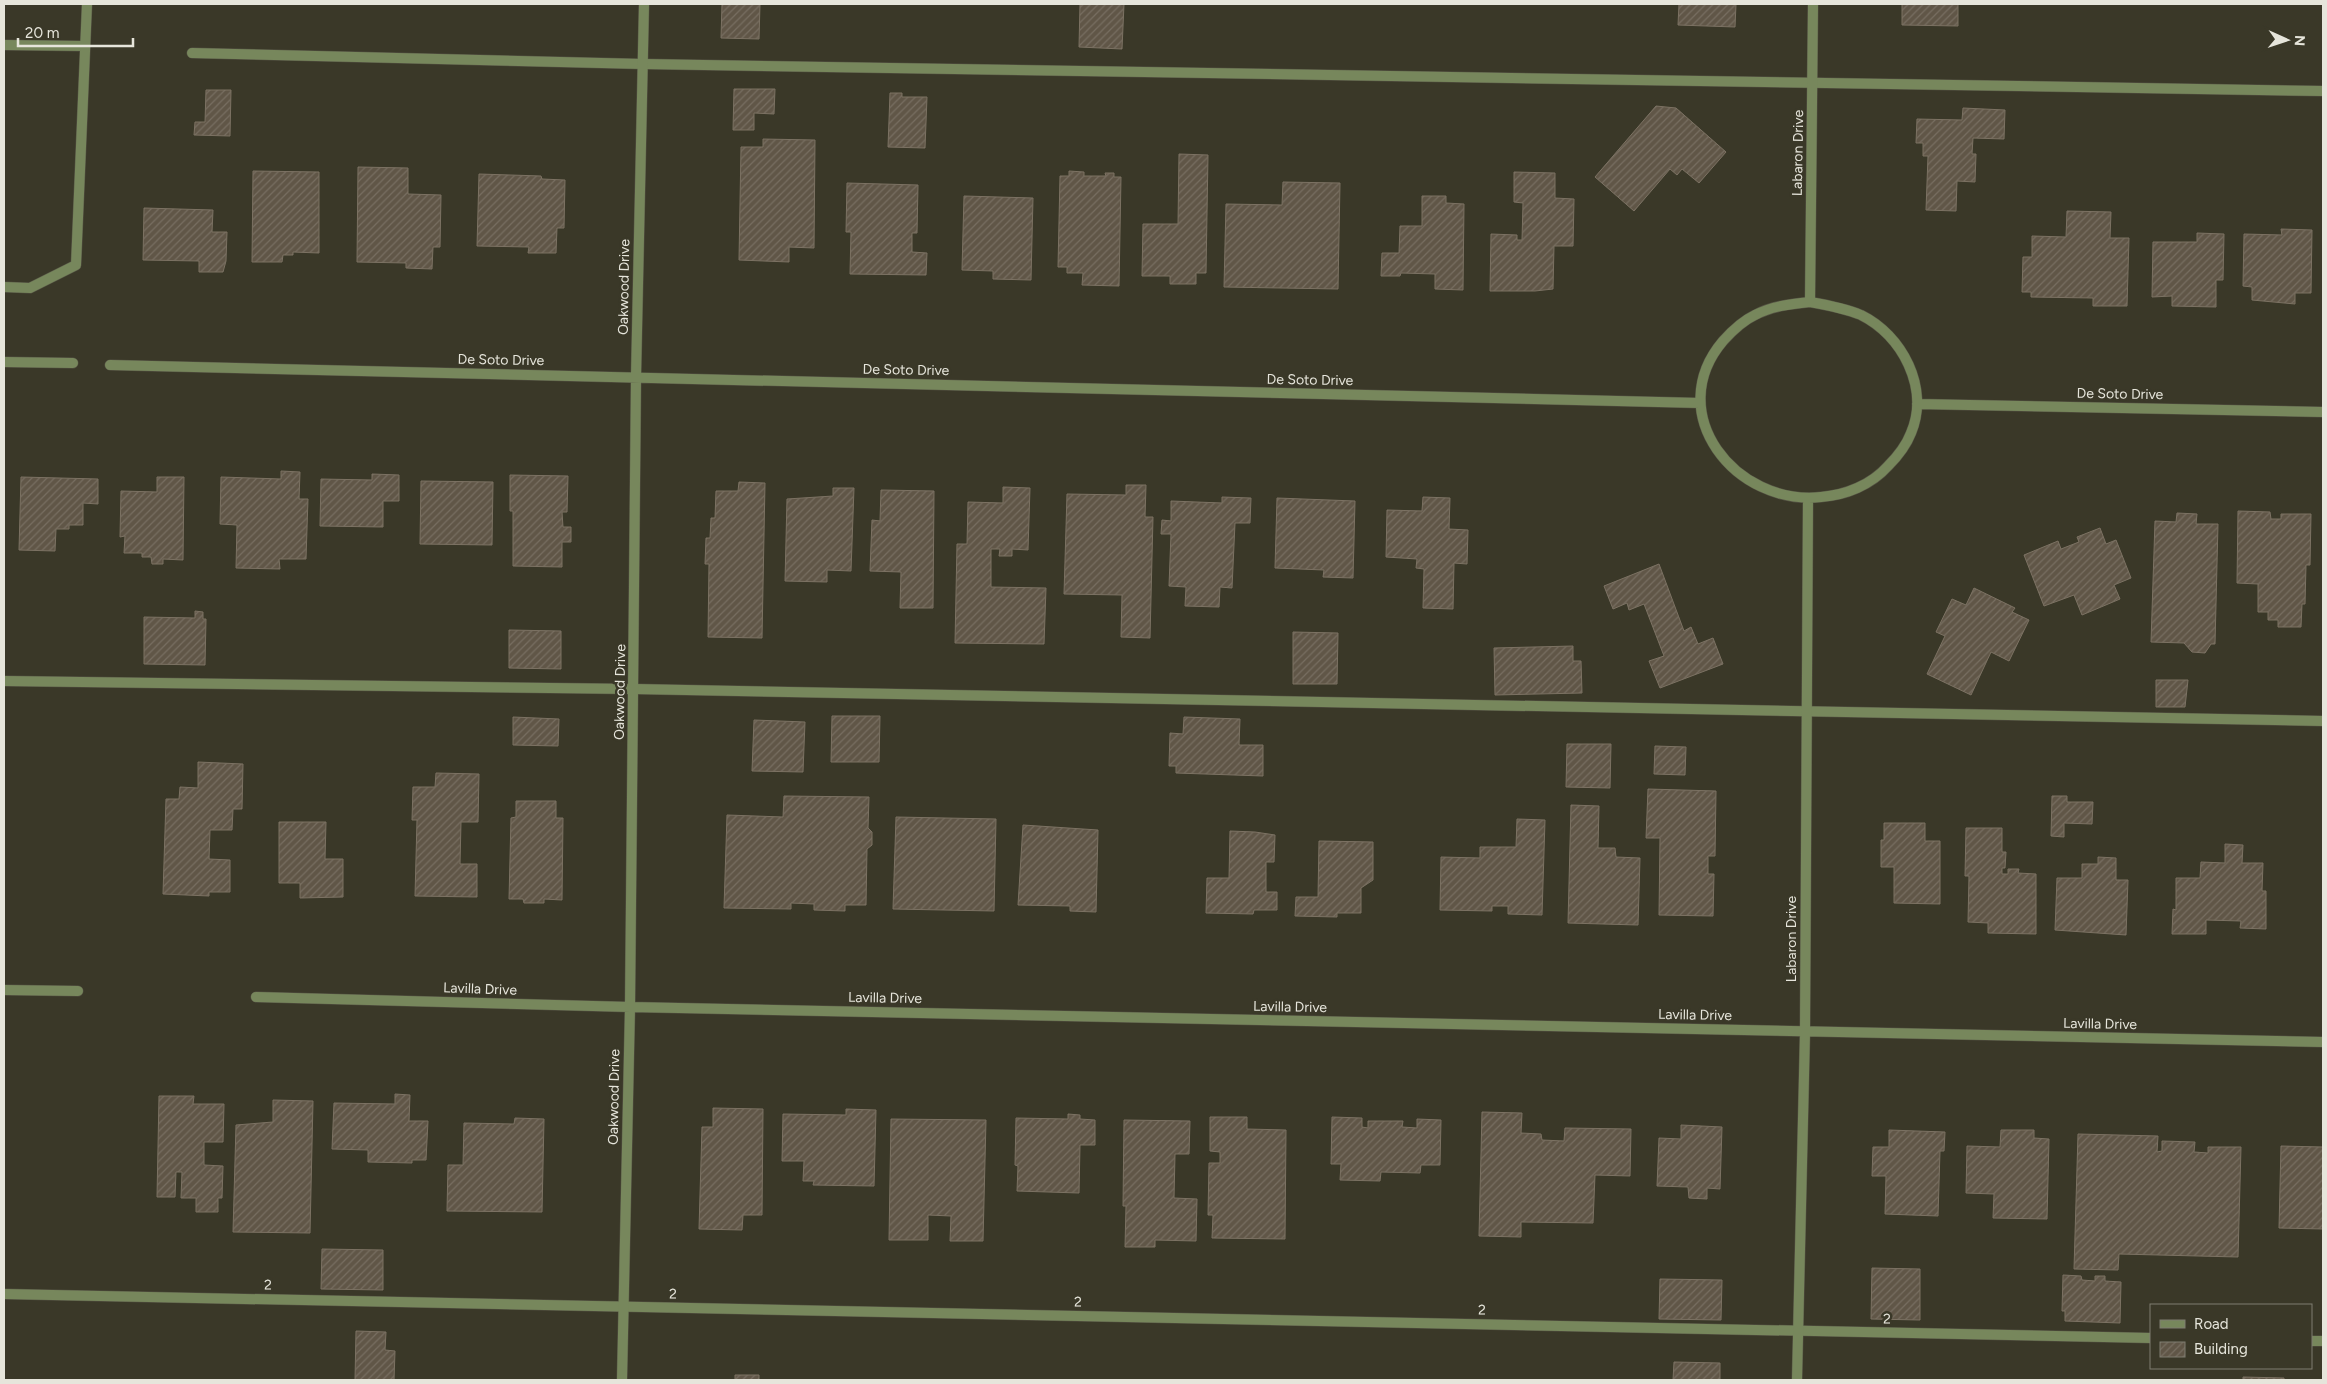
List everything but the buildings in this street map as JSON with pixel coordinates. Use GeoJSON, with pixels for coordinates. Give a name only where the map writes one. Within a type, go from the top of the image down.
{"type":"FeatureCollection","features":[{"type":"Feature","properties":{"kind":"street"},"geometry":{"type":"LineString","coordinates":[[4,287],[30,288],[76,265],[86,4]]}},
{"type":"Feature","properties":{"kind":"street","name":"Oakwood Drive"},"geometry":{"type":"LineString","coordinates":[[622,1380],[630,1007],[636,377],[644,4]]}},
{"type":"Feature","properties":{"kind":"street","name":"Labaron Drive"},"geometry":{"type":"LineString","coordinates":[[1810,302],[1813,4]]}},
{"type":"Feature","properties":{"kind":"street"},"geometry":{"type":"LineString","coordinates":[[4,45],[84,46]]}},
{"type":"Feature","properties":{"kind":"street"},"geometry":{"type":"LineString","coordinates":[[192,53],[643,64],[2323,91]]}},
{"type":"Feature","properties":{"kind":"street"},"geometry":{"type":"LineString","coordinates":[[1810,302],[1841,307],[1862,316],[1881,328],[1896,343],[1907,360],[1916,386],[1917,404],[1912,431],[1905,445],[1881,474],[1865,485],[1834,496],[1808,499],[1781,495],[1756,486],[1724,462],[1709,438],[1700,403],[1705,371],[1714,351],[1733,330],[1754,315],[1781,305],[1810,302]]}},
{"type":"Feature","properties":{"kind":"street"},"geometry":{"type":"LineString","coordinates":[[4,362],[73,363]]}},
{"type":"Feature","properties":{"kind":"street","name":"De Soto Drive"},"geometry":{"type":"LineString","coordinates":[[110,365],[1700,403]]}},
{"type":"Feature","properties":{"kind":"street","name":"De Soto Drive"},"geometry":{"type":"LineString","coordinates":[[1917,404],[2323,412]]}},
{"type":"Feature","properties":{"kind":"street","name":"Labaron Drive"},"geometry":{"type":"LineString","coordinates":[[1797,1380],[1804,1032],[1808,499]]}},
{"type":"Feature","properties":{"kind":"street"},"geometry":{"type":"LineString","coordinates":[[4,681],[634,689],[2323,720]]}},
{"type":"Feature","properties":{"kind":"street"},"geometry":{"type":"LineString","coordinates":[[4,990],[78,991]]}},
{"type":"Feature","properties":{"kind":"street","name":"Lavilla Drive"},"geometry":{"type":"LineString","coordinates":[[256,997],[630,1007],[2323,1042]]}},
{"type":"Feature","properties":{"kind":"street","name":"2"},"geometry":{"type":"LineString","coordinates":[[4,1294],[2150,1338]]}}]}
